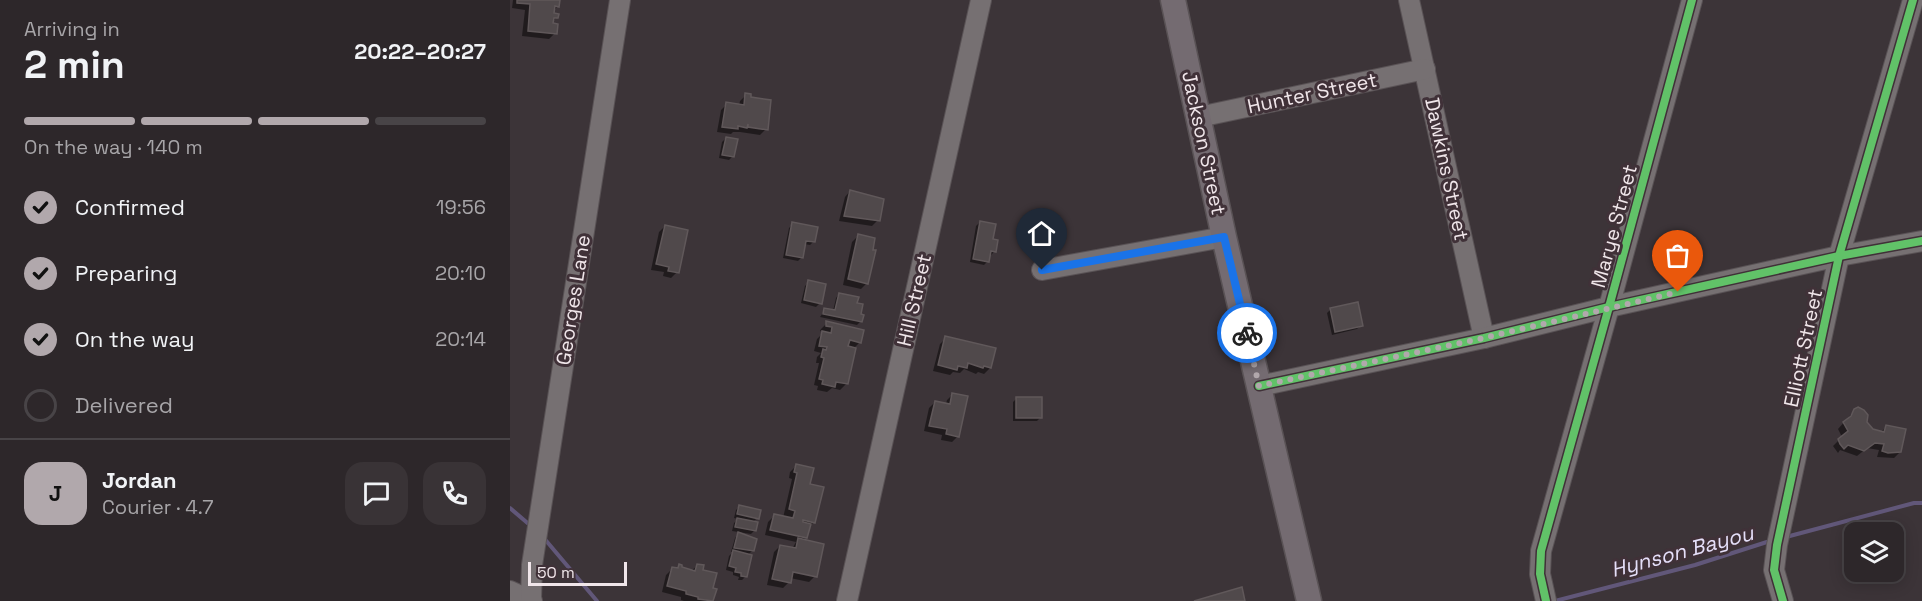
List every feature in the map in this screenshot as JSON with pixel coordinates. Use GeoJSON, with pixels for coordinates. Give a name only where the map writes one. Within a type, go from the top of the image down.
{"type":"FeatureCollection","features":[{"type":"Feature","properties":{"kind":"main road","name":"Jackson Street"},"geometry":{"type":"LineString","coordinates":[[1173,0],[1224,237],[1309,601]]}},
{"type":"Feature","properties":{"kind":"street","name":"Georges Lane"},"geometry":{"type":"LineString","coordinates":[[532,601],[532,565],[620,0]]}},
{"type":"Feature","properties":{"kind":"street","name":"Hill Street"},"geometry":{"type":"LineString","coordinates":[[848,601],[981,0]]}},
{"type":"Feature","properties":{"kind":"street","name":"Dawkins Street"},"geometry":{"type":"LineString","coordinates":[[1409,0],[1484,338]]}},
{"type":"Feature","properties":{"kind":"street","name":"Elliott Street"},"geometry":{"type":"LineString","coordinates":[[1783,601],[1774,570],[1777,545],[1839,256],[1913,0]]}},
{"type":"Feature","properties":{"kind":"street","name":"Marye Street"},"geometry":{"type":"LineString","coordinates":[[1546,601],[1540,574],[1541,551],[1697,1]]}},
{"type":"Feature","properties":{"kind":"street","name":"Hunter Street"},"geometry":{"type":"LineString","coordinates":[[1199,117],[1425,69]]}},
{"type":"Feature","properties":{"kind":"street"},"geometry":{"type":"LineString","coordinates":[[1042,270],[1224,237]]}},
{"type":"Feature","properties":{"kind":"street"},"geometry":{"type":"LineString","coordinates":[[1259,386],[1484,338],[1609,307],[1839,256],[1922,241]]}},
{"type":"Feature","properties":{"kind":"street"},"geometry":{"type":"LineString","coordinates":[[510,591],[532,601]]}},
{"type":"Feature","properties":{"kind":"building"},"geometry":{"type":"Polygon","coordinates":[[[517,0],[560,0],[559,7],[555,6],[554,13],[559,14],[558,18],[554,18],[553,23],[558,24],[557,34],[528,31],[530,4],[517,3],[517,0]]]}},
{"type":"Feature","properties":{"kind":"building"},"geometry":{"type":"Polygon","coordinates":[[[745,93],[751,94],[751,97],[771,100],[768,130],[748,127],[748,124],[747,128],[722,127],[726,102],[744,105],[745,93]]]}},
{"type":"Feature","properties":{"kind":"building"},"geometry":{"type":"Polygon","coordinates":[[[726,137],[738,139],[734,157],[722,155],[726,137]]]}},
{"type":"Feature","properties":{"kind":"building"},"geometry":{"type":"Polygon","coordinates":[[[850,190],[884,199],[880,221],[844,216],[850,190]]]}},
{"type":"Feature","properties":{"kind":"building"},"geometry":{"type":"Polygon","coordinates":[[[980,221],[996,224],[993,239],[998,240],[996,252],[991,251],[989,262],[973,259],[980,221]]]}},
{"type":"Feature","properties":{"kind":"building"},"geometry":{"type":"Polygon","coordinates":[[[792,222],[818,227],[815,242],[806,241],[803,258],[786,255],[792,222]]]}},
{"type":"Feature","properties":{"kind":"building"},"geometry":{"type":"Polygon","coordinates":[[[665,225],[688,230],[679,273],[668,271],[669,267],[656,264],[665,225]]]}},
{"type":"Feature","properties":{"kind":"building"},"geometry":{"type":"Polygon","coordinates":[[[858,234],[875,238],[873,250],[876,250],[868,284],[848,279],[858,234]]]}},
{"type":"Feature","properties":{"kind":"building"},"geometry":{"type":"Polygon","coordinates":[[[808,280],[826,284],[822,304],[804,300],[808,280]]]}},
{"type":"Feature","properties":{"kind":"building"},"geometry":{"type":"Polygon","coordinates":[[[839,293],[859,297],[857,303],[863,304],[862,322],[823,314],[824,308],[835,310],[839,293]]]}},
{"type":"Feature","properties":{"kind":"building"},"geometry":{"type":"Polygon","coordinates":[[[1358,302],[1363,326],[1335,332],[1330,308],[1358,302]]]}},
{"type":"Feature","properties":{"kind":"building"},"geometry":{"type":"Polygon","coordinates":[[[826,321],[864,330],[861,343],[850,340],[848,346],[856,348],[848,384],[836,382],[835,387],[822,384],[823,380],[819,379],[824,358],[821,357],[823,349],[826,350],[827,347],[819,346],[822,331],[831,333],[832,327],[826,326],[826,321]]]}},
{"type":"Feature","properties":{"kind":"building"},"geometry":{"type":"Polygon","coordinates":[[[945,336],[996,348],[991,368],[968,363],[967,368],[958,366],[957,370],[938,365],[945,336]]]}},
{"type":"Feature","properties":{"kind":"building"},"geometry":{"type":"Polygon","coordinates":[[[952,393],[968,396],[959,437],[946,434],[947,429],[929,426],[935,401],[950,404],[952,393]]]}},
{"type":"Feature","properties":{"kind":"building"},"geometry":{"type":"Polygon","coordinates":[[[1016,397],[1042,397],[1042,418],[1016,418],[1016,397]]]}},
{"type":"Feature","properties":{"kind":"building"},"geometry":{"type":"Polygon","coordinates":[[[1858,407],[1868,415],[1867,422],[1873,429],[1884,432],[1886,425],[1906,429],[1901,452],[1882,451],[1884,444],[1875,443],[1864,451],[1848,445],[1844,449],[1838,439],[1848,431],[1843,422],[1858,407]]]}},
{"type":"Feature","properties":{"kind":"building"},"geometry":{"type":"Polygon","coordinates":[[[796,464],[814,468],[810,484],[824,487],[815,523],[803,520],[811,524],[807,538],[770,530],[774,514],[793,518],[795,511],[789,509],[797,473],[794,472],[796,464]]]}},
{"type":"Feature","properties":{"kind":"building"},"geometry":{"type":"Polygon","coordinates":[[[739,505],[761,510],[759,519],[737,514],[739,505]]]}},
{"type":"Feature","properties":{"kind":"building"},"geometry":{"type":"Polygon","coordinates":[[[737,518],[758,522],[756,531],[735,527],[737,518]]]}},
{"type":"Feature","properties":{"kind":"building"},"geometry":{"type":"Polygon","coordinates":[[[738,532],[757,539],[754,551],[734,548],[738,532]]]}},
{"type":"Feature","properties":{"kind":"building"},"geometry":{"type":"Polygon","coordinates":[[[798,538],[824,544],[817,577],[793,572],[791,583],[772,579],[780,545],[796,548],[798,538]]]}},
{"type":"Feature","properties":{"kind":"building"},"geometry":{"type":"Polygon","coordinates":[[[733,550],[752,555],[747,577],[741,576],[741,573],[735,572],[736,568],[729,566],[733,550]]]}},
{"type":"Feature","properties":{"kind":"building"},"geometry":{"type":"Polygon","coordinates":[[[679,564],[695,571],[697,564],[704,565],[703,570],[717,573],[713,588],[717,589],[713,601],[698,599],[698,597],[686,594],[686,591],[667,586],[672,567],[678,568],[679,564]]]}},
{"type":"Feature","properties":{"kind":"building"},"geometry":{"type":"Polygon","coordinates":[[[1242,587],[1245,601],[1194,601],[1242,587]]]}},
{"type":"Feature","properties":{"kind":"waterway","name":"Hynson Bayou"},"geometry":{"type":"LineString","coordinates":[[1786,537],[1914,503],[1922,503]]}},
{"type":"Feature","properties":{"kind":"waterway","name":"Hynson Bayou"},"geometry":{"type":"LineString","coordinates":[[510,508],[531,526]]}},
{"type":"Feature","properties":{"kind":"waterway","name":"Hynson Bayou"},"geometry":{"type":"LineString","coordinates":[[543,537],[597,601]]}},
{"type":"Feature","properties":{"kind":"waterway","name":"Hynson Bayou"},"geometry":{"type":"LineString","coordinates":[[1555,601],[1695,565],[1770,541]]}},
{"type":"Feature","properties":{"kind":"cycle path"},"geometry":{"type":"LineString","coordinates":[[1546,601],[1540,574],[1541,551],[1692,0]]}},
{"type":"Feature","properties":{"kind":"cycle path"},"geometry":{"type":"LineString","coordinates":[[1783,601],[1774,570],[1777,545],[1839,256],[1913,0]]}},
{"type":"Feature","properties":{"kind":"cycle path"},"geometry":{"type":"LineString","coordinates":[[1259,386],[1484,338],[1609,307],[1839,256],[1922,241]]}},
{"type":"Feature","properties":{"kind":"way so far"},"geometry":{"type":"LineString","coordinates":[[1247,333],[1259,386],[1484,338],[1678,292]]}},
{"type":"Feature","properties":{"kind":"route"},"geometry":{"type":"LineString","coordinates":[[1042,270],[1224,237],[1247,333]]}}]}
